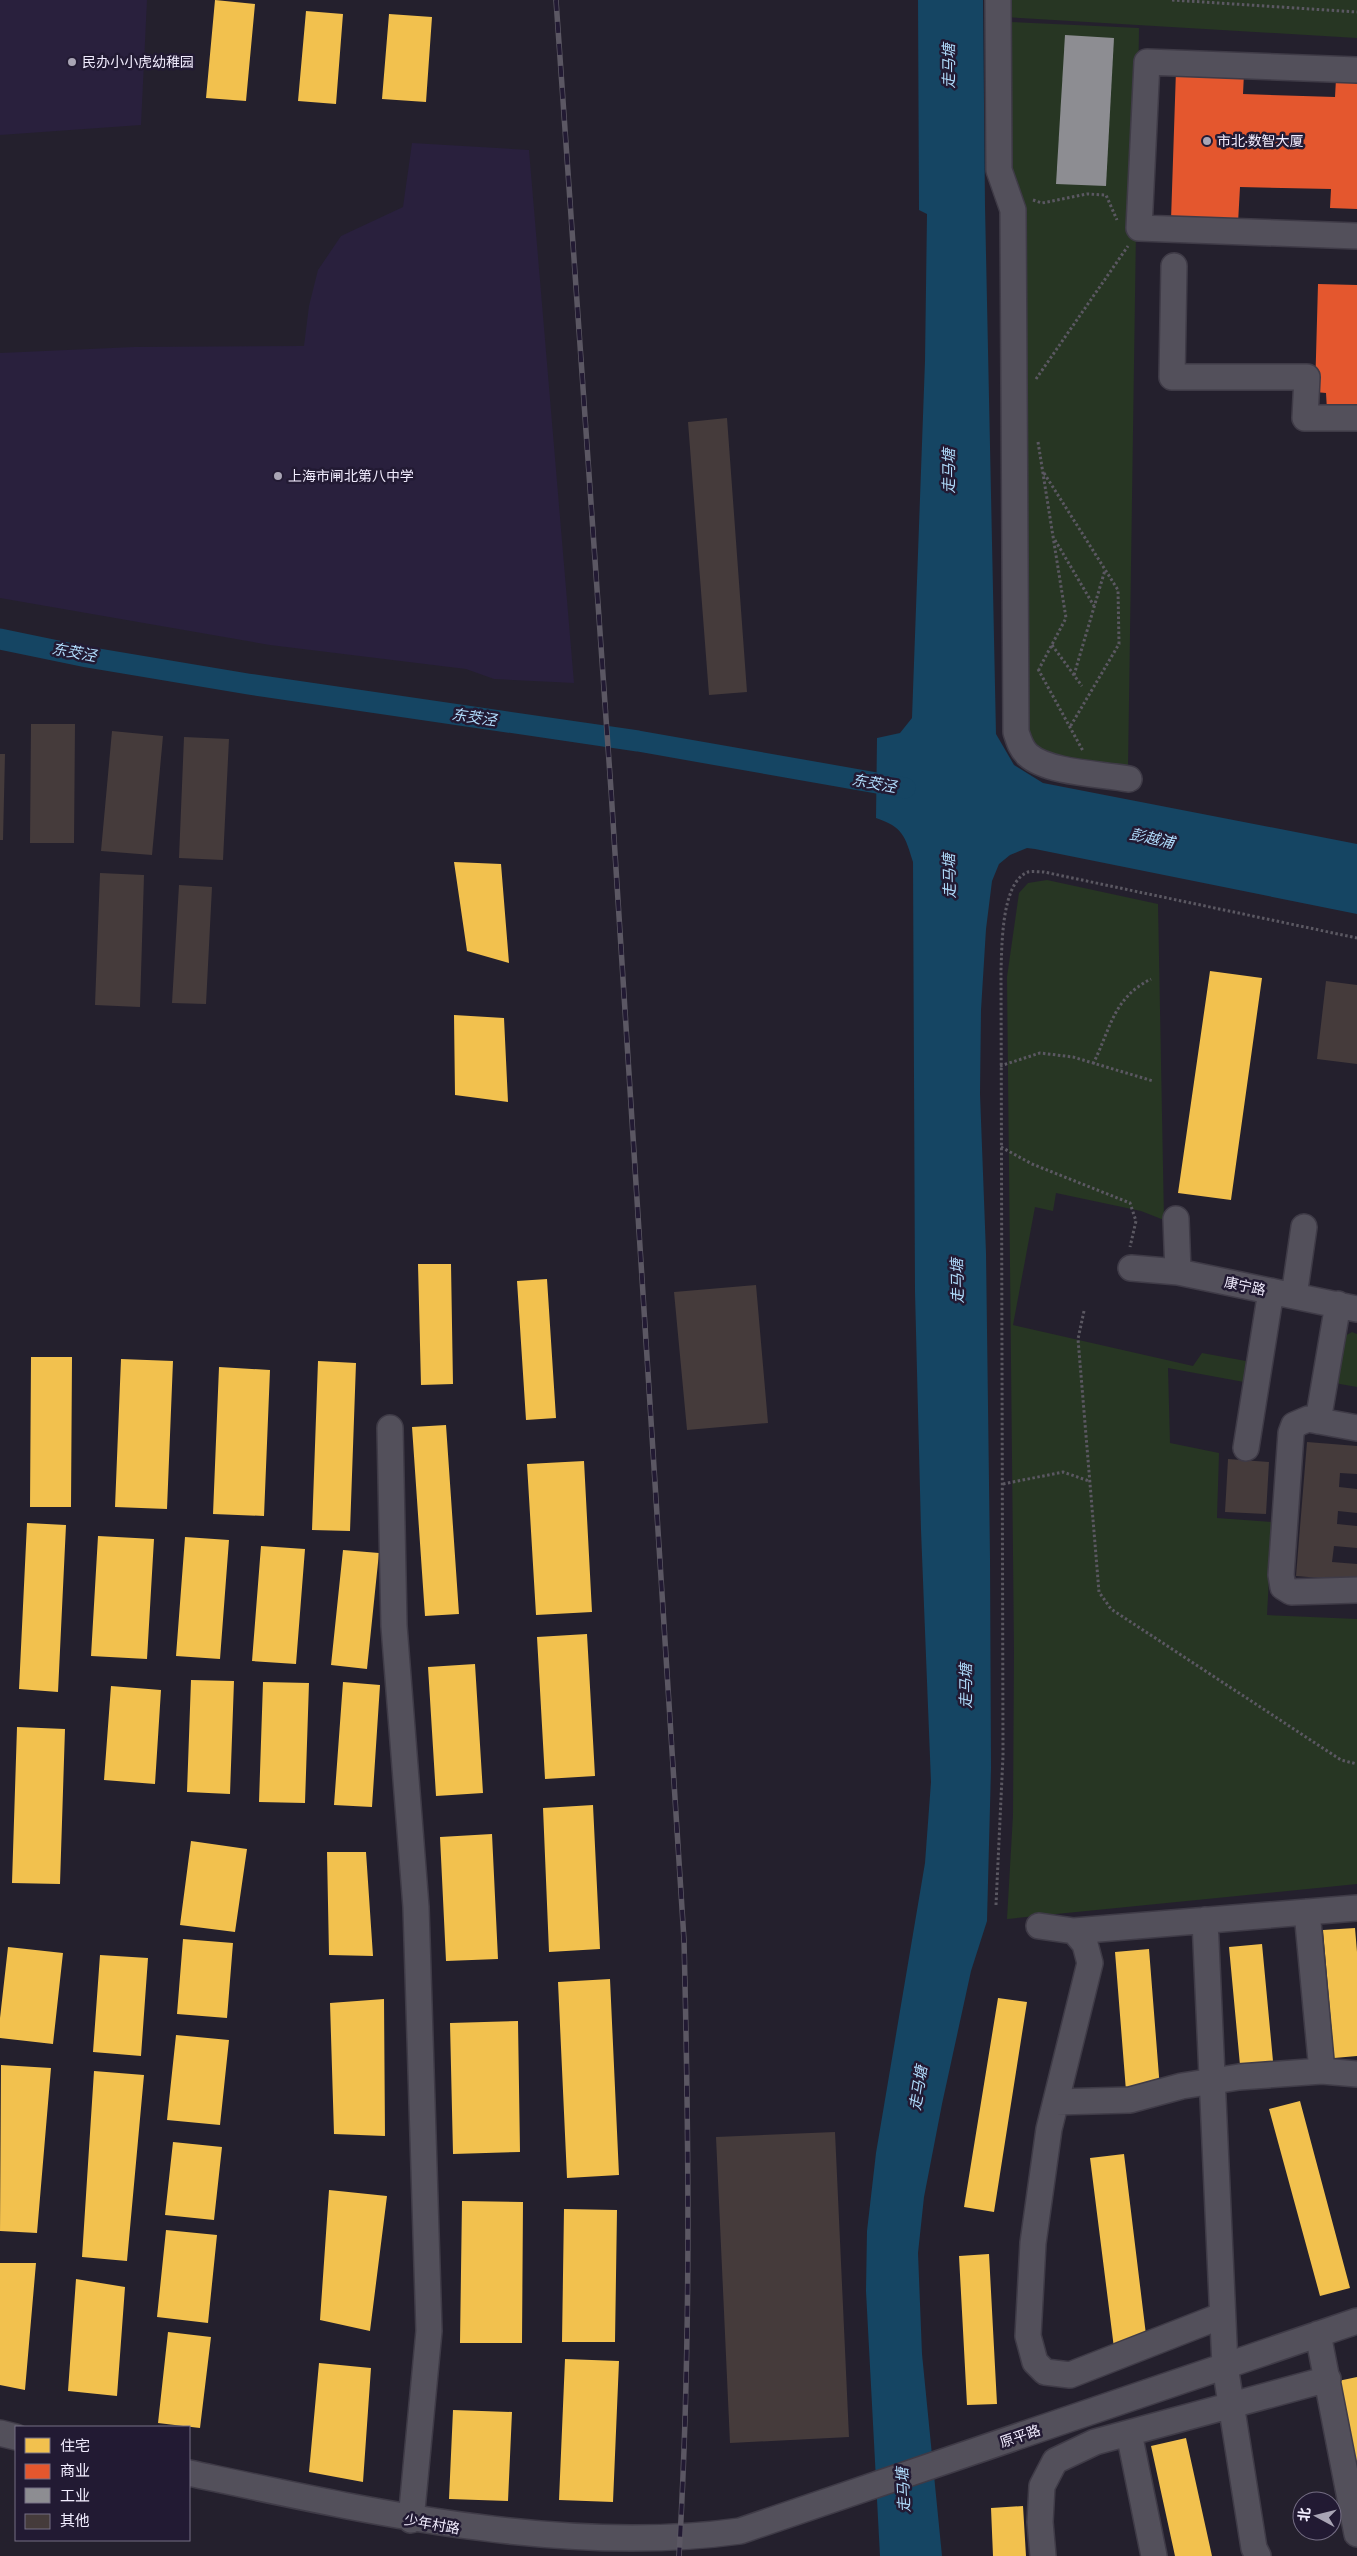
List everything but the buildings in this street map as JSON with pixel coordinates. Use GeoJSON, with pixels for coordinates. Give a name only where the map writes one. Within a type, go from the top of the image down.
{"type":"FeatureCollection","features":[{"type":"Feature","properties":{"kind":"street"},"geometry":{"type":"LineString","coordinates":[[998,0],[998,170],[1013,210],[1016,732],[1020,744],[1029,756],[1048,766],[1129,779]]}},
{"type":"Feature","properties":{"kind":"street"},"geometry":{"type":"LineString","coordinates":[[1357,70],[1147,62],[1139,228],[1357,236]]}},
{"type":"Feature","properties":{"kind":"street"},"geometry":{"type":"LineString","coordinates":[[1174,266],[1172,377],[1307,377],[1305,418],[1357,418]]}},
{"type":"Feature","properties":{"kind":"street"},"geometry":{"type":"LineString","coordinates":[[1176,1219],[1178,1272]]}},
{"type":"Feature","properties":{"kind":"street"},"geometry":{"type":"LineString","coordinates":[[1246,1448],[1283,1294],[1304,1227]]}},
{"type":"Feature","properties":{"kind":"street","name":"康宁路"},"geometry":{"type":"LineString","coordinates":[[1131,1268],[1178,1272],[1348,1306]]}},
{"type":"Feature","properties":{"kind":"street"},"geometry":{"type":"LineString","coordinates":[[1318,1420],[1348,1306]]}},
{"type":"Feature","properties":{"kind":"street"},"geometry":{"type":"LineString","coordinates":[[1357,1428],[1318,1420],[1301,1420],[1294,1425],[1291,1433],[1281,1575],[1283,1587],[1291,1592],[1357,1590]]}},
{"type":"Feature","properties":{"kind":"street"},"geometry":{"type":"LineString","coordinates":[[390,1428],[394,1626],[416,1907],[429,2331],[412,2520]]}},
{"type":"Feature","properties":{"kind":"street"},"geometry":{"type":"LineString","coordinates":[[1039,1926],[1074,1931],[1357,1908]]}},
{"type":"Feature","properties":{"kind":"street"},"geometry":{"type":"LineString","coordinates":[[1307,1912],[1322,2071]]}},
{"type":"Feature","properties":{"kind":"street"},"geometry":{"type":"LineString","coordinates":[[1205,1920],[1221,2316],[1225,2366],[1254,2548],[1258,2556]]}},
{"type":"Feature","properties":{"kind":"street"},"geometry":{"type":"LineString","coordinates":[[1074,1931],[1084,1944],[1090,1963],[1049,2128],[1033,2243],[1028,2336],[1035,2362],[1045,2372],[1070,2375],[1221,2316]]}},
{"type":"Feature","properties":{"kind":"street"},"geometry":{"type":"LineString","coordinates":[[1056,2102],[1130,2100],[1240,2077],[1322,2071],[1357,2074]]}},
{"type":"Feature","properties":{"kind":"street","name":"原平路"},"geometry":{"type":"LineString","coordinates":[[680,2540],[740,2531],[1357,2321]]}},
{"type":"Feature","properties":{"kind":"street"},"geometry":{"type":"LineString","coordinates":[[1318,2334],[1357,2534]]}},
{"type":"Feature","properties":{"kind":"street"},"geometry":{"type":"LineString","coordinates":[[1043,2556],[1040,2522],[1042,2486],[1055,2461],[1095,2442],[1231,2407],[1328,2379]]}},
{"type":"Feature","properties":{"kind":"street"},"geometry":{"type":"LineString","coordinates":[[0,2433],[15,2437]]}},
{"type":"Feature","properties":{"kind":"street"},"geometry":{"type":"LineString","coordinates":[[1129,2433],[1154,2556]]}},
{"type":"Feature","properties":{"kind":"street","name":"少年村路"},"geometry":{"type":"LineString","coordinates":[[190,2473],[412,2520],[508,2537],[554,2542],[680,2540]]}},
{"type":"Feature","properties":{"kind":"path"},"geometry":{"type":"LineString","coordinates":[[1172,0],[1357,12]]}},
{"type":"Feature","properties":{"kind":"path"},"geometry":{"type":"LineString","coordinates":[[1026,197],[1042,203],[1087,194],[1106,195],[1121,228]]}},
{"type":"Feature","properties":{"kind":"path"},"geometry":{"type":"LineString","coordinates":[[1014,380],[1029,390],[1128,244]]}},
{"type":"Feature","properties":{"kind":"path"},"geometry":{"type":"LineString","coordinates":[[1037,435],[1066,618],[1039,670]]}},
{"type":"Feature","properties":{"kind":"path"},"geometry":{"type":"LineString","coordinates":[[1043,471],[1118,590],[1119,644],[1070,727]]}},
{"type":"Feature","properties":{"kind":"path"},"geometry":{"type":"LineString","coordinates":[[1053,538],[1094,606]]}},
{"type":"Feature","properties":{"kind":"path"},"geometry":{"type":"LineString","coordinates":[[1074,675],[1105,570]]}},
{"type":"Feature","properties":{"kind":"path"},"geometry":{"type":"LineString","coordinates":[[1052,645],[1082,686]]}},
{"type":"Feature","properties":{"kind":"path"},"geometry":{"type":"LineString","coordinates":[[1034,661],[1095,773]]}},
{"type":"Feature","properties":{"kind":"path"},"geometry":{"type":"LineString","coordinates":[[996,1905],[1003,1756],[1000,1066],[1003,926],[1016,881],[1028,872],[1044,872],[1357,938]]}},
{"type":"Feature","properties":{"kind":"path"},"geometry":{"type":"LineString","coordinates":[[1093,1064],[1120,1002],[1135,986],[1151,978]]}},
{"type":"Feature","properties":{"kind":"path"},"geometry":{"type":"LineString","coordinates":[[1000,1066],[1040,1053],[1073,1057],[1153,1081]]}},
{"type":"Feature","properties":{"kind":"path"},"geometry":{"type":"LineString","coordinates":[[1001,1147],[1032,1164],[1130,1203],[1136,1221],[1129,1252],[1131,1268]]}},
{"type":"Feature","properties":{"kind":"path"},"geometry":{"type":"LineString","coordinates":[[1084,1311],[1078,1340],[1099,1592],[1110,1609],[1341,1760],[1357,1764]]}},
{"type":"Feature","properties":{"kind":"path"},"geometry":{"type":"LineString","coordinates":[[1003,1484],[1063,1472],[1090,1482]]}},
{"type":"Feature","properties":{"kind":"shaded area","name":"民办小小虎幼稚园"},"geometry":{"type":"Polygon","coordinates":[[[0,0],[147,0],[141,125],[0,135],[0,0]]]}},
{"type":"Feature","properties":{"kind":"shaded area","name":"上海市闸北第八中学"},"geometry":{"type":"Polygon","coordinates":[[[412,143],[529,150],[574,683],[494,679],[466,669],[270,645],[0,598],[0,353],[134,347],[304,346],[309,306],[318,270],[341,236],[403,207],[412,143]]]}},
{"type":"Feature","properties":{"kind":"green space"},"geometry":{"type":"Polygon","coordinates":[[[987,0],[1357,0],[1357,38],[987,16],[987,0]]]}},
{"type":"Feature","properties":{"kind":"green space"},"geometry":{"type":"Polygon","coordinates":[[[1010,22],[1139,28],[1128,768],[1046,756],[1029,735],[1024,213],[1011,166],[1010,22]]]}},
{"type":"Feature","properties":{"kind":"green space"},"geometry":{"type":"Polygon","coordinates":[[[1047,880],[1158,904],[1164,1220],[1141,1211],[1056,1193],[1053,1211],[1035,1207],[1013,1325],[1193,1366],[1202,1353],[1246,1361],[1244,1382],[1168,1368],[1170,1443],[1219,1453],[1217,1518],[1272,1522],[1267,1615],[1357,1619],[1357,1884],[1007,1919],[1013,1815],[1014,1651],[1007,977],[1019,893],[1028,883],[1047,880]]]}},
{"type":"Feature","properties":{"kind":"green space"},"geometry":{"type":"Polygon","coordinates":[[[1352,1332],[1357,1334],[1357,1387],[1334,1381],[1343,1337],[1352,1332]]]}},
{"type":"Feature","properties":{"kind":"water"},"geometry":{"type":"Polygon","coordinates":[[[918,0],[983,0],[985,206],[996,734],[1014,765],[1043,783],[1357,844],[1357,914],[1027,848],[1010,855],[999,864],[992,881],[986,929],[981,1010],[980,1094],[986,1253],[990,1558],[991,1768],[987,1921],[971,1971],[942,2104],[924,2197],[918,2253],[922,2354],[942,2556],[880,2556],[866,2291],[867,2231],[876,2153],[925,1863],[931,1782],[921,1530],[915,1292],[913,862],[908,845],[902,834],[892,825],[876,818],[877,738],[900,733],[912,718],[925,361],[927,214],[919,210],[918,0]]]}},
{"type":"Feature","properties":{"kind":"waterway","name":"东茭泾"},"geometry":{"type":"LineString","coordinates":[[0,639],[87,657],[248,684],[638,741],[905,788]]}},
{"type":"Feature","properties":{"kind":"railway"},"geometry":{"type":"LineString","coordinates":[[556,0],[611,790],[684,1940],[688,2248],[686,2402],[679,2556]]}},
{"type":"Feature","properties":{"kind":"place","name":"民办小小虎幼稚园"},"geometry":{"type":"Point","coordinates":[72,62]}},
{"type":"Feature","properties":{"kind":"place","name":"市北·数智大厦"},"geometry":{"type":"Point","coordinates":[1207,141]}},
{"type":"Feature","properties":{"kind":"place","name":"上海市闸北第八中学"},"geometry":{"type":"Point","coordinates":[278,476]}},
{"type":"Feature","properties":{"kind":"water label","name":"走马塘"},"geometry":{"type":"Point","coordinates":[948,66]}},
{"type":"Feature","properties":{"kind":"water label","name":"走马塘"},"geometry":{"type":"Point","coordinates":[948,471]}},
{"type":"Feature","properties":{"kind":"water label","name":"彭越浦"},"geometry":{"type":"Point","coordinates":[1152,838]}},
{"type":"Feature","properties":{"kind":"water label","name":"走马塘"},"geometry":{"type":"Point","coordinates":[949,876]}},
{"type":"Feature","properties":{"kind":"water label","name":"走马塘"},"geometry":{"type":"Point","coordinates":[957,1281]}},
{"type":"Feature","properties":{"kind":"water label","name":"走马塘"},"geometry":{"type":"Point","coordinates":[965,1686]}},
{"type":"Feature","properties":{"kind":"water label","name":"走马塘"},"geometry":{"type":"Point","coordinates":[918,2088]}},
{"type":"Feature","properties":{"kind":"water label","name":"走马塘"},"geometry":{"type":"Point","coordinates":[903,2490]}}]}
